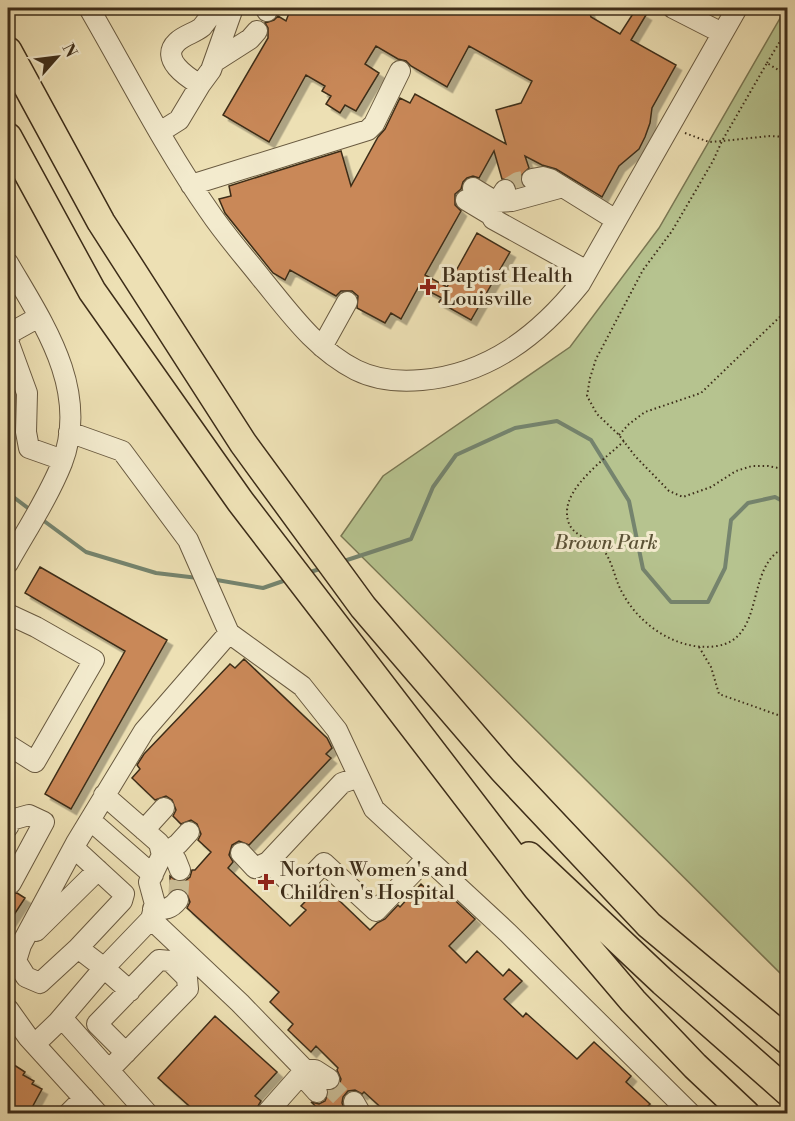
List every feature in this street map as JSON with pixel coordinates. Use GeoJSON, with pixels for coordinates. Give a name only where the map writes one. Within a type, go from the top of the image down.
{"type":"FeatureCollection","features":[{"type":"Feature","properties":{"kind":"highway"},"geometry":{"type":"LineString","coordinates":[[8,51],[101,222],[243,443],[356,597],[503,770],[649,925],[788,1041]]}},
{"type":"Feature","properties":{"kind":"highway"},"geometry":{"type":"LineString","coordinates":[[8,137],[92,291],[240,501],[323,611],[537,888],[633,1001],[695,1066],[746,1113]]}},
{"type":"Feature","properties":{"kind":"highway"},"geometry":{"type":"LineString","coordinates":[[460,788],[654,974],[788,1092]]}},
{"type":"Feature","properties":{"kind":"street"},"geometry":{"type":"LineString","coordinates":[[89,8],[191,185],[210,213],[296,321],[322,347],[356,370],[394,380],[413,381],[455,375],[482,366],[525,340],[563,305],[587,272],[737,8]]}},
{"type":"Feature","properties":{"kind":"street"},"geometry":{"type":"LineString","coordinates":[[673,8],[722,33]]}},
{"type":"Feature","properties":{"kind":"street"},"geometry":{"type":"LineString","coordinates":[[160,132],[179,120],[211,70],[228,9]]}},
{"type":"Feature","properties":{"kind":"street"},"geometry":{"type":"LineString","coordinates":[[200,85],[178,70],[173,61],[172,50],[176,42],[228,9]]}},
{"type":"Feature","properties":{"kind":"street"},"geometry":{"type":"LineString","coordinates":[[214,62],[250,39],[257,31]]}},
{"type":"Feature","properties":{"kind":"street"},"geometry":{"type":"LineString","coordinates":[[191,185],[368,130],[374,124],[400,72]]}},
{"type":"Feature","properties":{"kind":"street"},"geometry":{"type":"LineString","coordinates":[[532,179],[543,177],[616,220]]}},
{"type":"Feature","properties":{"kind":"street"},"geometry":{"type":"LineString","coordinates":[[470,194],[498,202],[512,201],[563,187]]}},
{"type":"Feature","properties":{"kind":"street"},"geometry":{"type":"LineString","coordinates":[[498,202],[493,219],[587,272]]}},
{"type":"Feature","properties":{"kind":"street"},"geometry":{"type":"LineString","coordinates":[[8,263],[57,350],[69,396],[69,432],[63,460],[46,495],[18,536],[8,563]]}},
{"type":"Feature","properties":{"kind":"street"},"geometry":{"type":"LineString","coordinates":[[322,347],[347,302]]}},
{"type":"Feature","properties":{"kind":"street"},"geometry":{"type":"LineString","coordinates":[[39,316],[12,332],[8,341],[27,393],[26,432],[29,447],[63,460]]}},
{"type":"Feature","properties":{"kind":"street"},"geometry":{"type":"LineString","coordinates":[[69,432],[122,451],[188,540],[226,626],[302,686],[337,730],[374,808],[426,859],[508,933],[691,1113]]}},
{"type":"Feature","properties":{"kind":"street"},"geometry":{"type":"LineString","coordinates":[[8,614],[94,660],[35,762],[8,745]]}},
{"type":"Feature","properties":{"kind":"street"},"geometry":{"type":"LineString","coordinates":[[74,848],[124,894],[122,901],[78,948],[40,983],[26,977],[16,961],[21,945],[74,848],[104,795],[144,730],[226,626]]}},
{"type":"Feature","properties":{"kind":"street"},"geometry":{"type":"LineString","coordinates":[[241,853],[255,868],[268,862],[342,783],[359,777]]}},
{"type":"Feature","properties":{"kind":"street"},"geometry":{"type":"LineString","coordinates":[[104,795],[159,843],[176,860],[180,870]]}},
{"type":"Feature","properties":{"kind":"street"},"geometry":{"type":"LineString","coordinates":[[144,830],[164,808]]}},
{"type":"Feature","properties":{"kind":"street"},"geometry":{"type":"LineString","coordinates":[[8,827],[11,820],[29,816],[44,822],[11,883],[8,883]]}},
{"type":"Feature","properties":{"kind":"street"},"geometry":{"type":"LineString","coordinates":[[90,820],[153,875]]}},
{"type":"Feature","properties":{"kind":"street"},"geometry":{"type":"LineString","coordinates":[[35,1044],[62,1018],[152,914],[155,904],[150,882],[153,875],[166,852],[178,844],[189,832]]}},
{"type":"Feature","properties":{"kind":"street"},"geometry":{"type":"LineString","coordinates":[[268,862],[298,890],[324,862],[376,911],[426,859]]}},
{"type":"Feature","properties":{"kind":"street"},"geometry":{"type":"LineString","coordinates":[[21,945],[98,870]]}},
{"type":"Feature","properties":{"kind":"street"},"geometry":{"type":"LineString","coordinates":[[152,914],[173,907],[178,900]]}},
{"type":"Feature","properties":{"kind":"street"},"geometry":{"type":"LineString","coordinates":[[152,914],[305,1070],[315,1070],[324,1084]]}},
{"type":"Feature","properties":{"kind":"street"},"geometry":{"type":"LineString","coordinates":[[78,948],[129,991]]}},
{"type":"Feature","properties":{"kind":"street"},"geometry":{"type":"LineString","coordinates":[[110,1070],[188,989],[187,978],[170,961],[159,960],[97,1024],[126,1053]]}},
{"type":"Feature","properties":{"kind":"street"},"geometry":{"type":"LineString","coordinates":[[8,1009],[35,1044],[98,1113]]}},
{"type":"Feature","properties":{"kind":"street"},"geometry":{"type":"LineString","coordinates":[[62,1018],[148,1113]]}},
{"type":"Feature","properties":{"kind":"street"},"geometry":{"type":"LineString","coordinates":[[266,1113],[305,1070]]}},
{"type":"Feature","properties":{"kind":"street"},"geometry":{"type":"LineString","coordinates":[[68,1113],[84,1098]]}},
{"type":"Feature","properties":{"kind":"path"},"geometry":{"type":"LineString","coordinates":[[788,28],[672,231],[643,270],[596,359],[587,396],[597,414],[669,491],[683,497],[711,487],[736,471],[752,466],[788,470]]}},
{"type":"Feature","properties":{"kind":"path"},"geometry":{"type":"LineString","coordinates":[[767,63],[788,76]]}},
{"type":"Feature","properties":{"kind":"path"},"geometry":{"type":"LineString","coordinates":[[668,129],[678,134],[688,133],[708,142],[770,136],[788,137]]}},
{"type":"Feature","properties":{"kind":"path"},"geometry":{"type":"LineString","coordinates":[[619,435],[645,412],[701,393],[788,309]]}},
{"type":"Feature","properties":{"kind":"path"},"geometry":{"type":"LineString","coordinates":[[624,441],[592,470],[570,498],[567,510],[568,522],[583,539],[603,550],[613,566],[623,594],[642,619],[678,643],[699,647],[719,646],[743,633],[766,566],[776,553],[788,548]]}},
{"type":"Feature","properties":{"kind":"path"},"geometry":{"type":"LineString","coordinates":[[699,647],[711,667],[719,694],[777,715],[783,718],[788,726]]}},
{"type":"Feature","properties":{"kind":"green space","name":"Brown Park"},"geometry":{"type":"Polygon","coordinates":[[[788,8],[787,980],[341,536],[383,476],[570,347],[659,228],[788,8]]]}},
{"type":"Feature","properties":{"kind":"building"},"geometry":{"type":"Polygon","coordinates":[[[291,8],[588,8],[591,17],[620,34],[636,9],[646,15],[631,40],[676,65],[652,108],[650,123],[639,149],[619,166],[602,197],[556,169],[525,156],[529,168],[521,176],[522,186],[516,187],[511,180],[502,179],[494,151],[479,178],[473,176],[467,178],[455,194],[455,205],[461,211],[425,275],[447,287],[477,233],[510,252],[471,320],[439,302],[442,298],[419,286],[401,319],[391,313],[385,323],[357,308],[358,296],[352,291],[341,291],[336,296],[290,270],[285,280],[273,273],[225,213],[219,199],[231,196],[229,186],[341,151],[351,186],[378,137],[385,129],[400,98],[410,103],[415,94],[506,144],[496,110],[521,103],[532,81],[469,46],[447,87],[406,61],[376,46],[365,64],[379,73],[356,111],[345,105],[340,113],[326,104],[331,96],[322,91],[325,86],[306,75],[269,142],[223,115],[268,38],[268,28],[265,23],[278,16],[286,21],[291,8]]]}},
{"type":"Feature","properties":{"kind":"building"},"geometry":{"type":"Polygon","coordinates":[[[40,567],[167,640],[71,809],[45,794],[125,651],[25,593],[40,567]]]}},
{"type":"Feature","properties":{"kind":"building"},"geometry":{"type":"Polygon","coordinates":[[[244,659],[327,738],[332,748],[326,754],[331,758],[249,845],[239,841],[232,845],[229,855],[233,862],[228,868],[290,926],[306,910],[301,906],[322,884],[370,930],[398,905],[400,907],[421,884],[437,899],[445,891],[475,919],[449,946],[466,963],[477,951],[503,976],[509,969],[522,981],[504,999],[523,1017],[526,1013],[577,1059],[594,1042],[631,1076],[626,1082],[650,1104],[641,1113],[387,1113],[364,1092],[362,1094],[355,1090],[348,1091],[343,1097],[342,1103],[345,1111],[343,1113],[323,1113],[311,1102],[319,1104],[325,1101],[329,1091],[339,1086],[341,1079],[338,1068],[316,1046],[311,1052],[288,1030],[293,1024],[270,1002],[279,992],[187,908],[190,902],[186,891],[180,888],[170,891],[170,876],[178,882],[185,881],[190,877],[192,870],[195,870],[211,852],[198,840],[201,834],[197,824],[191,820],[181,824],[173,816],[176,810],[172,800],[166,796],[155,800],[132,778],[140,769],[137,765],[144,754],[230,664],[235,668],[244,659]]]}},
{"type":"Feature","properties":{"kind":"building"},"geometry":{"type":"Polygon","coordinates":[[[17,893],[25,898],[8,924],[8,895],[17,893]]]}},
{"type":"Feature","properties":{"kind":"building"},"geometry":{"type":"Polygon","coordinates":[[[215,1016],[277,1072],[255,1096],[261,1101],[254,1113],[197,1113],[158,1078],[215,1016]]]}},
{"type":"Feature","properties":{"kind":"building"},"geometry":{"type":"Polygon","coordinates":[[[8,1061],[25,1072],[23,1075],[34,1081],[32,1084],[42,1089],[29,1113],[8,1113],[8,1061]]]}},
{"type":"Feature","properties":{"kind":"waterway"},"geometry":{"type":"LineString","coordinates":[[341,562],[411,539],[433,487],[456,455],[515,428],[557,421],[591,440],[629,501],[643,569],[671,602],[708,602],[725,568],[731,520],[748,503],[775,497],[788,504]]}},
{"type":"Feature","properties":{"kind":"waterway"},"geometry":{"type":"LineString","coordinates":[[8,493],[32,511]]}},
{"type":"Feature","properties":{"kind":"waterway"},"geometry":{"type":"LineString","coordinates":[[40,518],[86,552],[156,573],[198,578]]}},
{"type":"Feature","properties":{"kind":"waterway"},"geometry":{"type":"LineString","coordinates":[[307,573],[323,568]]}},
{"type":"Feature","properties":{"kind":"waterway"},"geometry":{"type":"LineString","coordinates":[[211,579],[263,588],[289,579]]}},
{"type":"Feature","properties":{"kind":"tunnel"},"geometry":{"type":"LineString","coordinates":[[505,190],[518,182],[532,179]]}},
{"type":"Feature","properties":{"kind":"tunnel"},"geometry":{"type":"LineString","coordinates":[[178,900],[180,870]]}},
{"type":"Feature","properties":{"kind":"tunnel"},"geometry":{"type":"LineString","coordinates":[[326,1082],[350,1106]]}},
{"type":"Feature","properties":{"kind":"place","name":"Baptist Health Louisville"},"geometry":{"type":"Point","coordinates":[428,287]}},
{"type":"Feature","properties":{"kind":"place","name":"Norton Women's and Children's Hospital"},"geometry":{"type":"Point","coordinates":[266,882]}}]}
